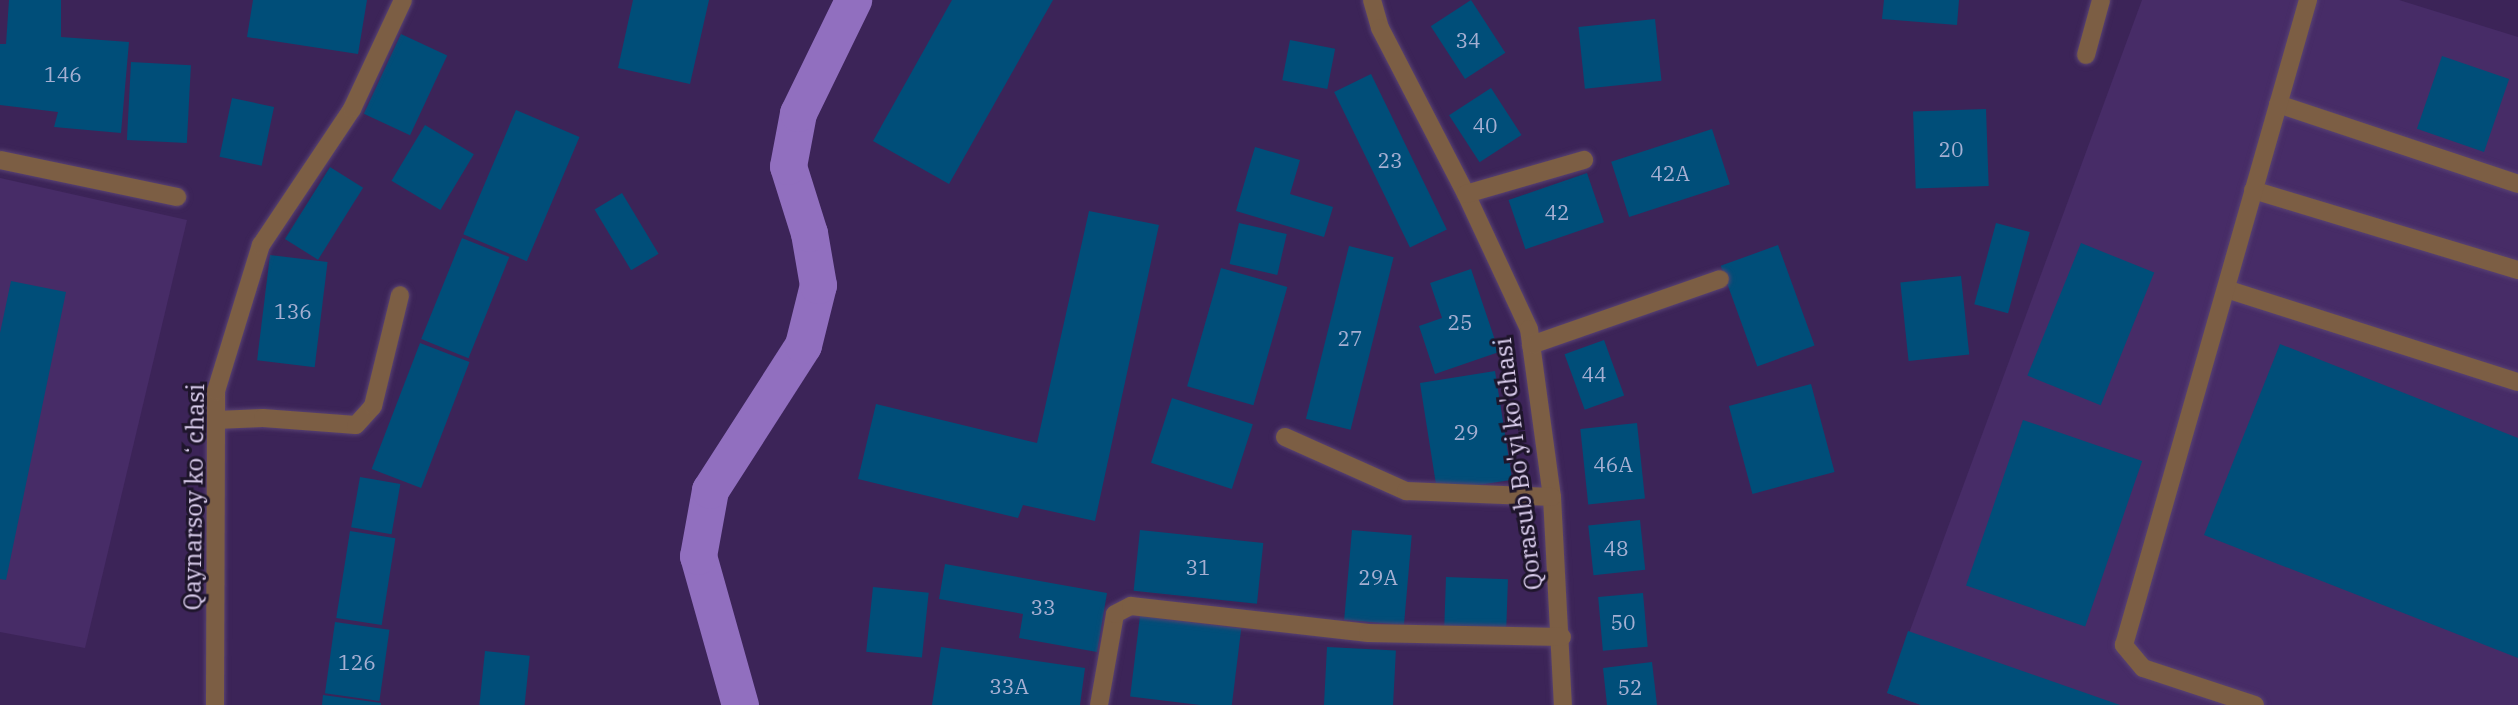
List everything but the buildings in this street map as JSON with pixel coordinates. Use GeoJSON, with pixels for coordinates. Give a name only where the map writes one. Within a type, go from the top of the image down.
{"type":"FeatureCollection","features":[{"type":"Feature","properties":{"kind":"street","name":"Qaynarsoy koʻchasi"},"geometry":{"type":"LineString","coordinates":[[215,705],[216,391],[261,246],[352,109],[403,0]]}},
{"type":"Feature","properties":{"kind":"street","name":"Qorasub Bo'yi ko'chasi"},"geometry":{"type":"LineString","coordinates":[[1372,0],[1408,85],[1466,194],[1529,329],[1552,497],[1562,637],[1563,705]]}},
{"type":"Feature","properties":{"kind":"street"},"geometry":{"type":"LineString","coordinates":[[2087,55],[2101,0]]}},
{"type":"Feature","properties":{"kind":"street"},"geometry":{"type":"LineString","coordinates":[[2255,705],[2143,668],[2124,645],[2308,0]]}},
{"type":"Feature","properties":{"kind":"street"},"geometry":{"type":"LineString","coordinates":[[2277,104],[2518,184]]}},
{"type":"Feature","properties":{"kind":"street"},"geometry":{"type":"LineString","coordinates":[[0,160],[177,197]]}},
{"type":"Feature","properties":{"kind":"street"},"geometry":{"type":"LineString","coordinates":[[1466,194],[1584,160]]}},
{"type":"Feature","properties":{"kind":"street"},"geometry":{"type":"LineString","coordinates":[[2253,190],[2518,270]]}},
{"type":"Feature","properties":{"kind":"street"},"geometry":{"type":"LineString","coordinates":[[1531,345],[1720,279]]}},
{"type":"Feature","properties":{"kind":"street"},"geometry":{"type":"LineString","coordinates":[[2226,289],[2518,382]]}},
{"type":"Feature","properties":{"kind":"street"},"geometry":{"type":"LineString","coordinates":[[216,420],[263,418],[356,425],[373,406],[400,295]]}},
{"type":"Feature","properties":{"kind":"street"},"geometry":{"type":"LineString","coordinates":[[1285,437],[1406,491],[1486,498],[1552,497]]}},
{"type":"Feature","properties":{"kind":"street"},"geometry":{"type":"LineString","coordinates":[[1099,705],[1115,614],[1131,606],[1368,633],[1562,637]]}},
{"type":"Feature","properties":{"kind":"shaded area"},"geometry":{"type":"Polygon","coordinates":[[[2142,0],[2399,0],[2518,37],[2518,705],[1921,705],[1887,693],[2142,0]]]}},
{"type":"Feature","properties":{"kind":"shaded area"},"geometry":{"type":"Polygon","coordinates":[[[0,178],[187,220],[85,648],[0,632],[0,178]]]}},
{"type":"Feature","properties":{"kind":"waterway"},"geometry":{"type":"LineString","coordinates":[[740,705],[698,556],[710,490],[803,345],[818,285],[809,233],[788,166],[798,113],[853,0]]}}]}
